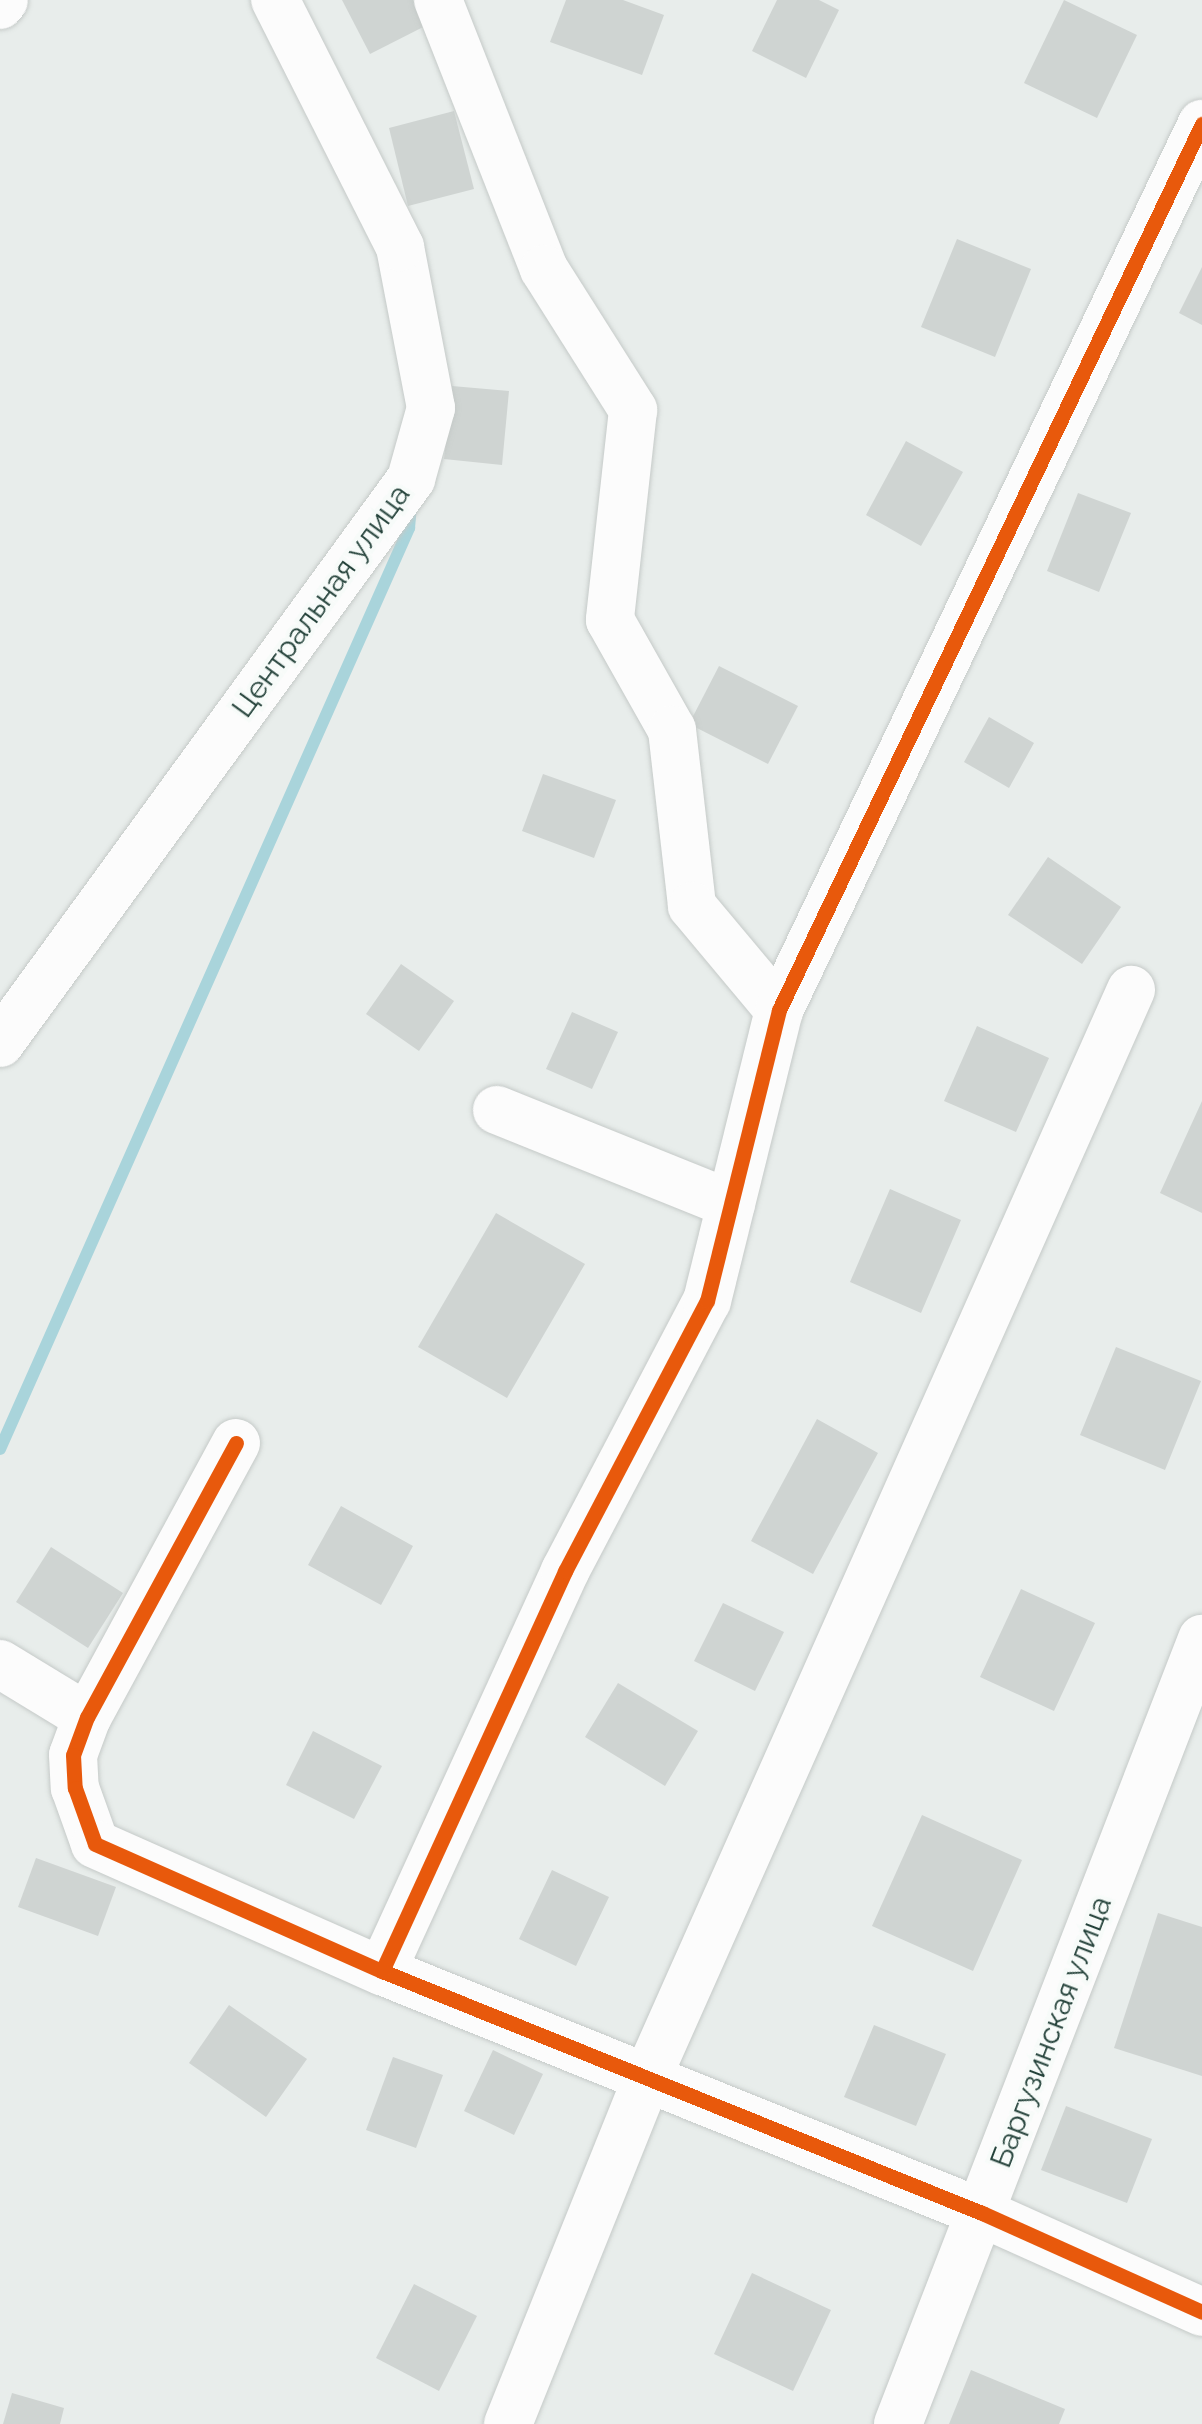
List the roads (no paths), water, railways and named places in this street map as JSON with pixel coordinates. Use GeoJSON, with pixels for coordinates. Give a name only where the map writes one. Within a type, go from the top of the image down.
{"type":"FeatureCollection","features":[{"type":"Feature","properties":{"kind":"street","name":"Центральная улица"},"geometry":{"type":"LineString","coordinates":[[0,1043],[411,479],[431,408],[400,247],[275,0]]}},
{"type":"Feature","properties":{"kind":"street"},"geometry":{"type":"LineString","coordinates":[[438,0],[544,269],[633,410],[610,620],[672,730],[692,906],[780,1010]]}},
{"type":"Feature","properties":{"kind":"street"},"geometry":{"type":"LineString","coordinates":[[382,1971],[566,1571],[707,1301],[780,1010],[1202,124]]}},
{"type":"Feature","properties":{"kind":"street"},"geometry":{"type":"LineString","coordinates":[[508,2424],[648,2078],[1131,990]]}},
{"type":"Feature","properties":{"kind":"street"},"geometry":{"type":"LineString","coordinates":[[497,1110],[730,1204]]}},
{"type":"Feature","properties":{"kind":"street"},"geometry":{"type":"LineString","coordinates":[[236,1443],[87,1717],[73,1756],[75,1788],[95,1844],[382,1971],[982,2213],[1202,2312]]}},
{"type":"Feature","properties":{"kind":"street","name":"Баргузинская улица"},"geometry":{"type":"LineString","coordinates":[[898,2424],[1202,1638]]}},
{"type":"Feature","properties":{"kind":"street"},"geometry":{"type":"LineString","coordinates":[[0,1664],[87,1717]]}},
{"type":"Feature","properties":{"kind":"waterway"},"geometry":{"type":"LineString","coordinates":[[0,1449],[409,528],[411,504]]}}]}
